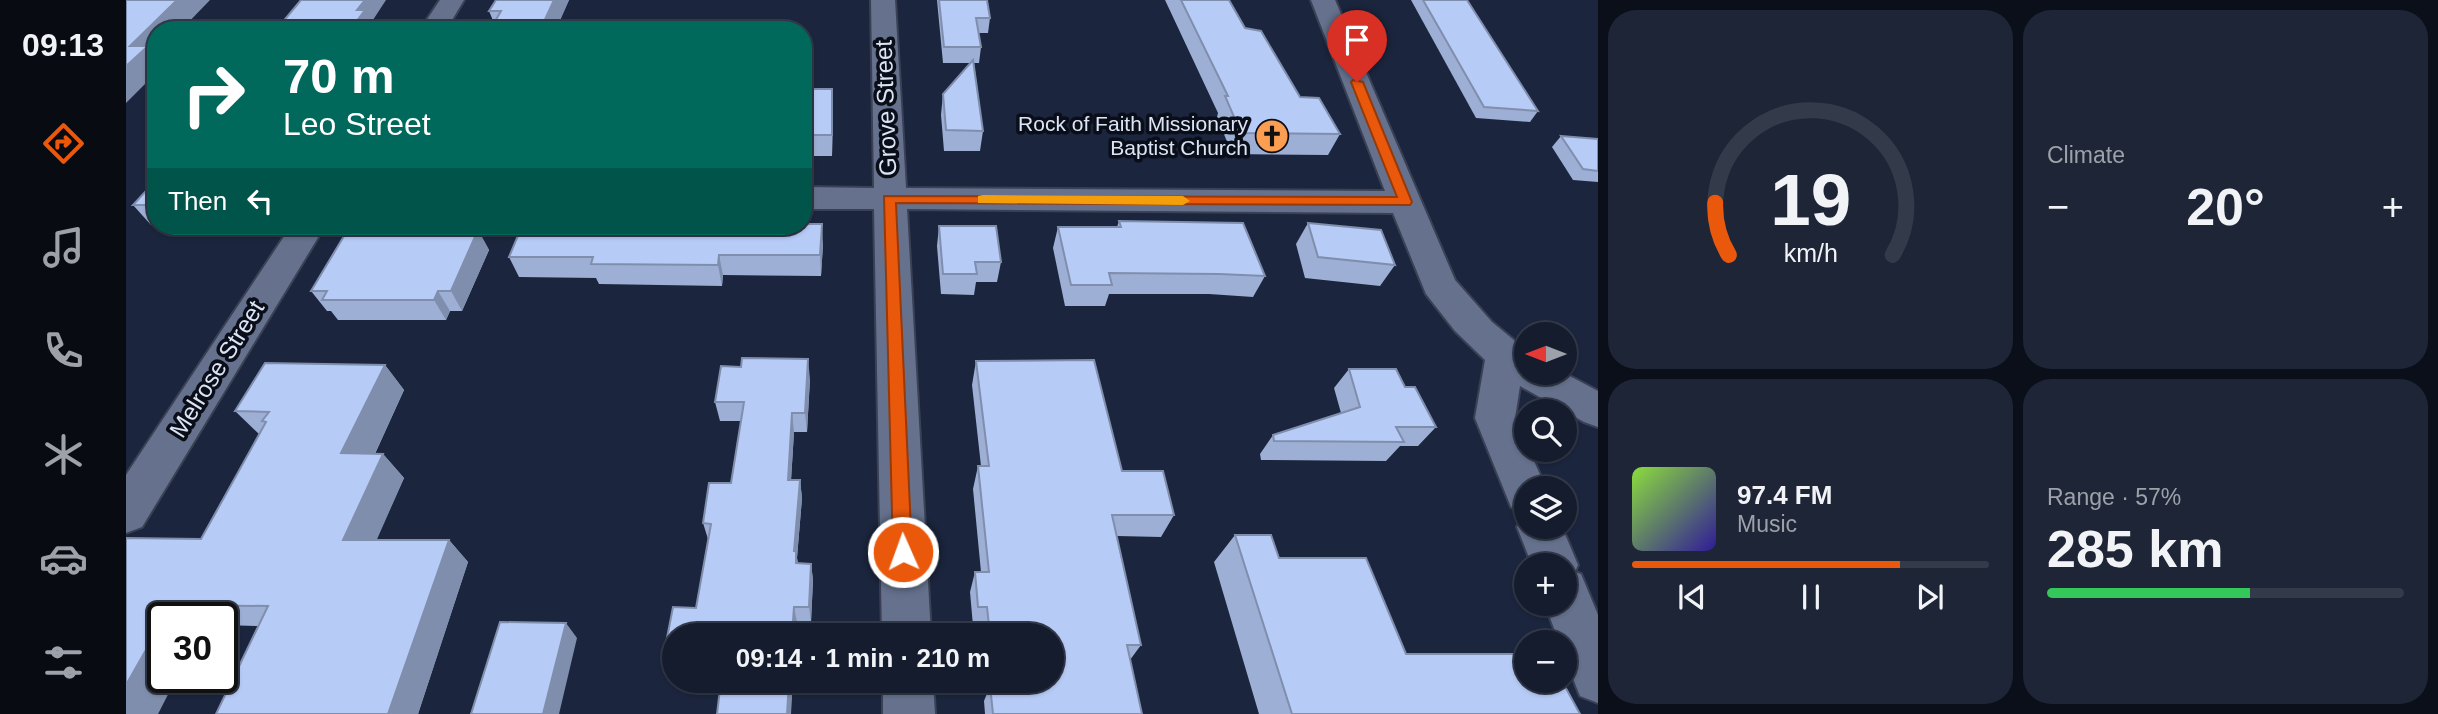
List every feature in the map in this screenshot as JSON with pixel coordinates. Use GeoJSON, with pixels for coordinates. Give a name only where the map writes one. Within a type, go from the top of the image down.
{"type":"FeatureCollection","features":[{"type":"Feature","properties":{"kind":"street"},"geometry":{"type":"LineString","coordinates":[[439,21],[452,0]]}},
{"type":"Feature","properties":{"kind":"street","name":"Grove Street"},"geometry":{"type":"LineString","coordinates":[[883,0],[906,623]]}},
{"type":"Feature","properties":{"kind":"street"},"geometry":{"type":"LineString","coordinates":[[1323,0],[1439,285],[1466,322],[1514,360]]}},
{"type":"Feature","properties":{"kind":"street"},"geometry":{"type":"LineString","coordinates":[[812,198],[1405,202]]}},
{"type":"Feature","properties":{"kind":"street","name":"Melrose Street"},"geometry":{"type":"LineString","coordinates":[[126,513],[303,235]]}},
{"type":"Feature","properties":{"kind":"street"},"geometry":{"type":"LineString","coordinates":[[1514,380],[1495,418],[1519,476]]}},
{"type":"Feature","properties":{"kind":"street"},"geometry":{"type":"LineString","coordinates":[[1554,385],[1598,410]]}},
{"type":"Feature","properties":{"kind":"street"},"geometry":{"type":"LineString","coordinates":[[1574,616],[1598,678]]}},
{"type":"Feature","properties":{"kind":"street"},"geometry":{"type":"LineString","coordinates":[[908,693],[909,714]]}},
{"type":"Feature","properties":{"kind":"building"},"geometry":{"type":"Polygon","coordinates":[[[126,0],[177,0],[156,21],[147,21],[147,29],[130,46],[147,47],[126,66],[126,0]]]}},
{"type":"Feature","properties":{"kind":"building"},"geometry":{"type":"Polygon","coordinates":[[[301,0],[365,0],[357,10],[365,10],[357,21],[284,21],[301,0]]]}},
{"type":"Feature","properties":{"kind":"building"},"geometry":{"type":"Polygon","coordinates":[[[496,0],[554,0],[544,21],[495,21],[501,11],[489,11],[496,0]]]}},
{"type":"Feature","properties":{"kind":"building"},"geometry":{"type":"Polygon","coordinates":[[[939,0],[987,0],[990,18],[976,18],[981,47],[944,47],[939,0]]]}},
{"type":"Feature","properties":{"kind":"building"},"geometry":{"type":"Polygon","coordinates":[[[1181,0],[1229,0],[1245,28],[1261,31],[1300,97],[1319,98],[1340,134],[1241,133],[1225,96],[1228,96],[1181,0]]]}},
{"type":"Feature","properties":{"kind":"building"},"geometry":{"type":"Polygon","coordinates":[[[1423,0],[1467,0],[1538,111],[1484,107],[1423,0]]]}},
{"type":"Feature","properties":{"kind":"building"},"geometry":{"type":"Polygon","coordinates":[[[721,20],[760,20],[760,21],[721,20]]]}},
{"type":"Feature","properties":{"kind":"building"},"geometry":{"type":"Polygon","coordinates":[[[973,60],[983,131],[946,130],[943,94],[973,60]]]}},
{"type":"Feature","properties":{"kind":"building"},"geometry":{"type":"Polygon","coordinates":[[[812,89],[832,89],[832,135],[812,135],[812,89]]]}},
{"type":"Feature","properties":{"kind":"building"},"geometry":{"type":"Polygon","coordinates":[[[1561,136],[1598,139],[1598,171],[1583,169],[1561,136]]]}},
{"type":"Feature","properties":{"kind":"building"},"geometry":{"type":"Polygon","coordinates":[[[147,190],[147,205],[133,205],[147,190]]]}},
{"type":"Feature","properties":{"kind":"building"},"geometry":{"type":"Polygon","coordinates":[[[1119,221],[1243,223],[1265,276],[1109,273],[1112,285],[1071,285],[1058,227],[1121,227],[1119,221]]]}},
{"type":"Feature","properties":{"kind":"building"},"geometry":{"type":"Polygon","coordinates":[[[1308,223],[1381,230],[1395,265],[1318,257],[1308,223]]]}},
{"type":"Feature","properties":{"kind":"building"},"geometry":{"type":"Polygon","coordinates":[[[812,224],[822,224],[820,255],[719,255],[718,265],[591,264],[593,257],[509,257],[518,235],[812,235],[812,224]]]}},
{"type":"Feature","properties":{"kind":"building"},"geometry":{"type":"Polygon","coordinates":[[[939,226],[996,226],[1001,262],[975,262],[977,274],[943,274],[939,226]]]}},
{"type":"Feature","properties":{"kind":"building"},"geometry":{"type":"Polygon","coordinates":[[[345,235],[476,235],[451,291],[438,291],[434,300],[322,300],[327,291],[311,291],[345,235]]]}},
{"type":"Feature","properties":{"kind":"building"},"geometry":{"type":"Polygon","coordinates":[[[742,358],[808,359],[805,413],[792,413],[788,480],[800,480],[794,551],[796,563],[811,564],[809,607],[794,607],[793,623],[670,623],[673,607],[696,608],[711,524],[703,523],[709,483],[731,483],[744,402],[715,402],[721,366],[741,367],[742,358]]]}},
{"type":"Feature","properties":{"kind":"building"},"geometry":{"type":"Polygon","coordinates":[[[1094,360],[1122,471],[1163,471],[1174,515],[1112,515],[1141,645],[1127,645],[1142,714],[993,714],[991,693],[1064,693],[1064,623],[989,623],[987,607],[978,607],[975,572],[989,572],[978,466],[989,466],[976,361],[1094,360]]]}},
{"type":"Feature","properties":{"kind":"building"},"geometry":{"type":"Polygon","coordinates":[[[265,363],[385,365],[341,453],[383,454],[343,540],[449,540],[388,714],[216,714],[226,693],[238,693],[238,668],[268,606],[238,606],[238,602],[147,602],[147,648],[126,685],[126,538],[201,539],[269,412],[235,411],[265,363]]]}},
{"type":"Feature","properties":{"kind":"building"},"geometry":{"type":"Polygon","coordinates":[[[1349,369],[1396,369],[1405,387],[1415,387],[1436,427],[1396,427],[1404,442],[1274,441],[1273,435],[1360,407],[1349,369]]]}},
{"type":"Feature","properties":{"kind":"building"},"geometry":{"type":"Polygon","coordinates":[[[1235,535],[1271,535],[1279,558],[1366,558],[1406,654],[1514,654],[1514,693],[1569,693],[1580,714],[1292,714],[1235,535]]]}},
{"type":"Feature","properties":{"kind":"building"},"geometry":{"type":"Polygon","coordinates":[[[500,622],[566,623],[543,714],[471,714],[500,622]]]}},
{"type":"Feature","properties":{"kind":"building"},"geometry":{"type":"Polygon","coordinates":[[[720,693],[788,693],[787,714],[717,714],[720,693]]]}},
{"type":"Feature","properties":{"kind":"slow traffic"},"geometry":{"type":"LineString","coordinates":[[983,199],[1183,201]]}},
{"type":"Feature","properties":{"kind":"place","name":"Rock of Faith Missionary Baptist Church"},"geometry":{"type":"Point","coordinates":[1272,136]}},
{"type":"Feature","properties":{"kind":"route"},"geometry":{"type":"LineString","coordinates":[[903,552],[889,199],[1405,202],[1357,82]]}}]}
